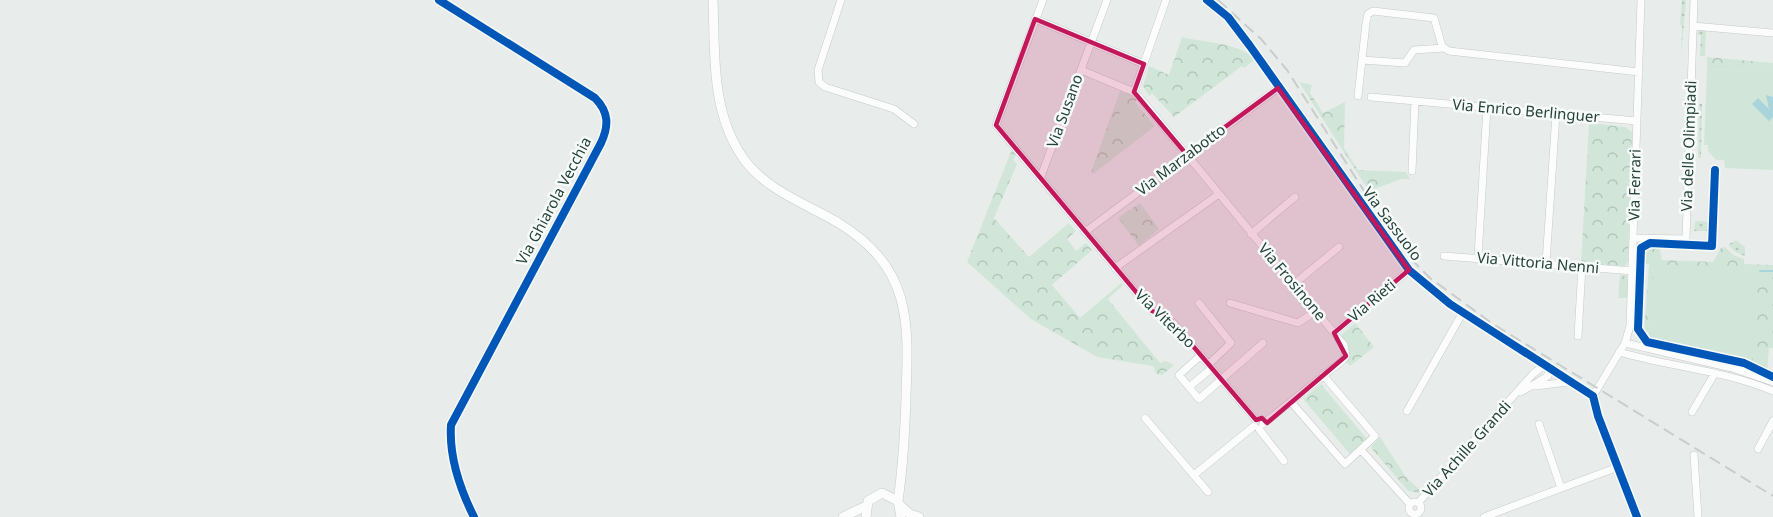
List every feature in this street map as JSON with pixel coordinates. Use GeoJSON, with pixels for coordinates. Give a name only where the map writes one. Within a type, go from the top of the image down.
{"type":"FeatureCollection","features":[{"type":"Feature","properties":{"kind":"street","name":"Via Ghiarola Vecchia"},"geometry":{"type":"LineString","coordinates":[[440,0],[595,98],[605,112],[608,123],[601,143],[451,425],[451,447],[474,517]]}},
{"type":"Feature","properties":{"kind":"street"},"geometry":{"type":"LineString","coordinates":[[713,0],[719,105],[728,132],[742,157],[774,187],[860,238],[888,270],[897,287],[907,325],[904,462],[899,503],[901,517]]}},
{"type":"Feature","properties":{"kind":"street"},"geometry":{"type":"LineString","coordinates":[[841,0],[818,70],[819,82],[825,87],[899,111],[914,124]]}},
{"type":"Feature","properties":{"kind":"street"},"geometry":{"type":"LineString","coordinates":[[1043,0],[1035,19],[1144,64]]}},
{"type":"Feature","properties":{"kind":"street","name":"Via Susano"},"geometry":{"type":"LineString","coordinates":[[1040,179],[1107,0]]}},
{"type":"Feature","properties":{"kind":"street"},"geometry":{"type":"LineString","coordinates":[[1081,70],[1134,92],[1166,0]]}},
{"type":"Feature","properties":{"kind":"street","name":"Via Sassuolo"},"geometry":{"type":"LineString","coordinates":[[1207,0],[1234,25],[1409,270],[1437,295],[1593,396]]}},
{"type":"Feature","properties":{"kind":"street","name":"Via Ferrari"},"geometry":{"type":"LineString","coordinates":[[1593,396],[1625,343],[1630,326],[1641,13],[1644,0]]}},
{"type":"Feature","properties":{"kind":"street","name":"Via delle Olimpiadi"},"geometry":{"type":"LineString","coordinates":[[1634,238],[1686,239],[1694,0]]}},
{"type":"Feature","properties":{"kind":"street"},"geometry":{"type":"LineString","coordinates":[[1359,96],[1370,11],[1434,18],[1444,48]]}},
{"type":"Feature","properties":{"kind":"street","name":"Via Viterbo"},"geometry":{"type":"LineString","coordinates":[[1035,19],[996,122],[998,129],[1152,310],[1161,317],[1169,318],[1211,366],[1284,461]]}},
{"type":"Feature","properties":{"kind":"street"},"geometry":{"type":"LineString","coordinates":[[1693,26],[1773,33]]}},
{"type":"Feature","properties":{"kind":"street"},"geometry":{"type":"LineString","coordinates":[[1362,60],[1405,63],[1414,50],[1444,48],[1449,51],[1639,72]]}},
{"type":"Feature","properties":{"kind":"street","name":"Via Marzabotto"},"geometry":{"type":"LineString","coordinates":[[1085,232],[1278,88]]}},
{"type":"Feature","properties":{"kind":"street","name":"Via Frosinone"},"geometry":{"type":"LineString","coordinates":[[1134,92],[1344,345],[1346,356],[1292,402],[1258,425],[1194,475]]}},
{"type":"Feature","properties":{"kind":"street","name":"Via Enrico Berlinguer"},"geometry":{"type":"LineString","coordinates":[[1371,97],[1637,122]]}},
{"type":"Feature","properties":{"kind":"street"},"geometry":{"type":"LineString","coordinates":[[1412,171],[1415,100]]}},
{"type":"Feature","properties":{"kind":"street"},"geometry":{"type":"LineString","coordinates":[[1478,257],[1487,108]]}},
{"type":"Feature","properties":{"kind":"street"},"geometry":{"type":"LineString","coordinates":[[1546,263],[1556,114]]}},
{"type":"Feature","properties":{"kind":"street"},"geometry":{"type":"LineString","coordinates":[[1115,268],[1218,194]]}},
{"type":"Feature","properties":{"kind":"street"},"geometry":{"type":"LineString","coordinates":[[1251,234],[1295,197]]}},
{"type":"Feature","properties":{"kind":"street"},"geometry":{"type":"LineString","coordinates":[[1294,284],[1339,247]]}},
{"type":"Feature","properties":{"kind":"street","name":"Via Vittoria Nenni"},"geometry":{"type":"LineString","coordinates":[[1444,256],[1633,271]]}},
{"type":"Feature","properties":{"kind":"street"},"geometry":{"type":"LineString","coordinates":[[1578,336],[1582,266]]}},
{"type":"Feature","properties":{"kind":"street","name":"Via Rieti"},"geometry":{"type":"LineString","coordinates":[[1334,333],[1409,270]]}},
{"type":"Feature","properties":{"kind":"street"},"geometry":{"type":"LineString","coordinates":[[1190,387],[1231,344],[1199,303]]}},
{"type":"Feature","properties":{"kind":"street"},"geometry":{"type":"LineString","coordinates":[[1230,303],[1298,323],[1316,311]]}},
{"type":"Feature","properties":{"kind":"street"},"geometry":{"type":"LineString","coordinates":[[1407,411],[1463,312]]}},
{"type":"Feature","properties":{"kind":"street"},"geometry":{"type":"LineString","coordinates":[[1201,355],[1179,375],[1199,399],[1263,343]]}},
{"type":"Feature","properties":{"kind":"street"},"geometry":{"type":"LineString","coordinates":[[1625,343],[1732,368],[1773,382]]}},
{"type":"Feature","properties":{"kind":"street"},"geometry":{"type":"LineString","coordinates":[[1618,352],[1715,373],[1773,391]]}},
{"type":"Feature","properties":{"kind":"street"},"geometry":{"type":"LineString","coordinates":[[1530,379],[1534,357]]}},
{"type":"Feature","properties":{"kind":"street","name":"Via Achille Grandi"},"geometry":{"type":"LineString","coordinates":[[1414,504],[1540,368],[1548,366],[1548,376],[1516,394]]}},
{"type":"Feature","properties":{"kind":"street"},"geometry":{"type":"LineString","coordinates":[[1692,412],[1715,373]]}},
{"type":"Feature","properties":{"kind":"street"},"geometry":{"type":"LineString","coordinates":[[1292,402],[1345,464],[1375,436],[1323,375]]}},
{"type":"Feature","properties":{"kind":"street","name":"Via Achille Grandi"},"geometry":{"type":"LineString","coordinates":[[1527,389],[1556,381],[1571,382]]}},
{"type":"Feature","properties":{"kind":"street"},"geometry":{"type":"LineString","coordinates":[[1593,396],[1636,517]]}},
{"type":"Feature","properties":{"kind":"street"},"geometry":{"type":"LineString","coordinates":[[1145,418],[1208,492]]}},
{"type":"Feature","properties":{"kind":"street"},"geometry":{"type":"LineString","coordinates":[[1758,449],[1773,421]]}},
{"type":"Feature","properties":{"kind":"street"},"geometry":{"type":"LineString","coordinates":[[1539,424],[1561,488]]}},
{"type":"Feature","properties":{"kind":"street"},"geometry":{"type":"LineString","coordinates":[[1361,450],[1414,504],[1410,511],[1414,515]]}},
{"type":"Feature","properties":{"kind":"street"},"geometry":{"type":"LineString","coordinates":[[1694,455],[1698,517]]}},
{"type":"Feature","properties":{"kind":"street"},"geometry":{"type":"LineString","coordinates":[[843,517],[866,506],[872,497],[882,494],[891,486],[904,462]]}},
{"type":"Feature","properties":{"kind":"street"},"geometry":{"type":"LineString","coordinates":[[1484,517],[1618,467]]}},
{"type":"Feature","properties":{"kind":"street"},"geometry":{"type":"LineString","coordinates":[[882,494],[899,503],[910,514],[919,517]]}},
{"type":"Feature","properties":{"kind":"street"},"geometry":{"type":"LineString","coordinates":[[866,506],[866,517]]}},
{"type":"Feature","properties":{"kind":"street"},"geometry":{"type":"LineString","coordinates":[[848,517],[855,517]]}},
{"type":"Feature","properties":{"kind":"highlighted area"},"geometry":{"type":"Polygon","coordinates":[[[1035,19],[1144,64],[1134,92],[1187,155],[1278,88],[1409,270],[1334,333],[1346,356],[1267,423],[1262,418],[1256,420],[1169,318],[1152,311],[996,125],[1035,19]]]}},
{"type":"Feature","properties":{"kind":"green space"},"geometry":{"type":"Polygon","coordinates":[[[1682,0],[1686,0],[1681,55],[1682,25],[1680,25],[1682,0]]]}},
{"type":"Feature","properties":{"kind":"green space"},"geometry":{"type":"Polygon","coordinates":[[[1700,30],[1706,30],[1705,56],[1700,56],[1701,35],[1696,34],[1700,30]]]}},
{"type":"Feature","properties":{"kind":"green space"},"geometry":{"type":"Polygon","coordinates":[[[1182,37],[1231,46],[1249,54],[1255,60],[1244,68],[1242,66],[1174,117],[1152,93],[1149,96],[1143,86],[1149,66],[1169,75],[1182,37]]]}},
{"type":"Feature","properties":{"kind":"green space"},"geometry":{"type":"Polygon","coordinates":[[[1707,57],[1773,63],[1773,72],[1707,69],[1707,57]]]}},
{"type":"Feature","properties":{"kind":"green space"},"geometry":{"type":"Polygon","coordinates":[[[1707,69],[1773,72],[1773,170],[1725,168],[1724,160],[1716,160],[1708,151],[1708,145],[1704,145],[1707,69]]]}},
{"type":"Feature","properties":{"kind":"green space"},"geometry":{"type":"Polygon","coordinates":[[[1299,82],[1312,85],[1310,93],[1323,113],[1345,102],[1344,148],[1358,170],[1406,172],[1410,179],[1401,179],[1369,191],[1299,82]]]}},
{"type":"Feature","properties":{"kind":"green space"},"geometry":{"type":"Polygon","coordinates":[[[1128,90],[1139,98],[1135,102],[1155,126],[1093,174],[1091,172],[1120,91],[1126,94],[1128,90]]]}},
{"type":"Feature","properties":{"kind":"green space"},"geometry":{"type":"Polygon","coordinates":[[[1132,104],[1151,128],[1136,141],[1116,116],[1132,104]]]}},
{"type":"Feature","properties":{"kind":"green space"},"geometry":{"type":"Polygon","coordinates":[[[1699,104],[1702,104],[1701,158],[1698,158],[1699,104]]]}},
{"type":"Feature","properties":{"kind":"green space"},"geometry":{"type":"Polygon","coordinates":[[[1589,123],[1625,127],[1632,132],[1628,261],[1625,266],[1581,263],[1589,123]]]}},
{"type":"Feature","properties":{"kind":"green space"},"geometry":{"type":"Polygon","coordinates":[[[1013,147],[1017,152],[1013,160],[1017,164],[994,218],[1029,257],[1069,223],[1076,231],[1067,239],[1076,251],[1086,243],[1092,250],[1052,285],[1080,318],[1121,283],[1123,285],[1108,299],[1160,363],[1166,361],[1174,365],[1162,375],[1156,374],[1153,366],[1097,357],[1031,319],[967,262],[1013,147]]]}},
{"type":"Feature","properties":{"kind":"green space"},"geometry":{"type":"Polygon","coordinates":[[[1140,203],[1159,229],[1139,246],[1118,218],[1140,203]]]}},
{"type":"Feature","properties":{"kind":"green space"},"geometry":{"type":"Polygon","coordinates":[[[1695,221],[1712,222],[1711,231],[1694,231],[1695,221]]]}},
{"type":"Feature","properties":{"kind":"green space"},"geometry":{"type":"Polygon","coordinates":[[[1736,240],[1745,247],[1745,256],[1737,253],[1728,245],[1736,240]]]}},
{"type":"Feature","properties":{"kind":"green space"},"geometry":{"type":"Polygon","coordinates":[[[1646,246],[1659,246],[1662,260],[1713,262],[1721,248],[1725,247],[1733,255],[1744,259],[1744,264],[1773,265],[1773,348],[1769,348],[1767,371],[1752,364],[1747,367],[1643,342],[1637,333],[1644,332],[1649,264],[1642,262],[1641,255],[1646,246]],[[1650,319],[1648,339],[1752,360],[1650,319]]]}},
{"type":"Feature","properties":{"kind":"green space"},"geometry":{"type":"Polygon","coordinates":[[[1654,264],[1756,270],[1752,360],[1648,339],[1654,264]]]}},
{"type":"Feature","properties":{"kind":"green space"},"geometry":{"type":"Polygon","coordinates":[[[1620,275],[1627,276],[1628,298],[1618,298],[1620,275]]]}},
{"type":"Feature","properties":{"kind":"green space"},"geometry":{"type":"Polygon","coordinates":[[[1355,323],[1374,347],[1350,366],[1346,361],[1349,351],[1341,339],[1342,334],[1355,323]]]}},
{"type":"Feature","properties":{"kind":"green space"},"geometry":{"type":"Polygon","coordinates":[[[1321,384],[1367,439],[1350,454],[1303,399],[1321,384]]]}},
{"type":"Feature","properties":{"kind":"green space"},"geometry":{"type":"Polygon","coordinates":[[[1380,437],[1406,477],[1421,491],[1419,493],[1408,491],[1373,450],[1371,447],[1380,437]]]}},
{"type":"Feature","properties":{"kind":"water"},"geometry":{"type":"Polygon","coordinates":[[[1766,95],[1773,97],[1773,117],[1769,121],[1752,104],[1758,98],[1769,109],[1766,95]]]}},
{"type":"Feature","properties":{"kind":"waterway"},"geometry":{"type":"LineString","coordinates":[[1760,271],[1773,271]]}},
{"type":"Feature","properties":{"kind":"railway"},"geometry":{"type":"LineString","coordinates":[[1218,0],[1261,39],[1287,70],[1373,205],[1411,259],[1430,278],[1493,324],[1773,496]]}},
{"type":"Feature","properties":{"kind":"cycle path"},"geometry":{"type":"LineString","coordinates":[[439,0],[595,98],[600,103],[606,119],[601,143],[451,425],[452,449],[457,472],[474,517]]}},
{"type":"Feature","properties":{"kind":"cycle path"},"geometry":{"type":"LineString","coordinates":[[1207,0],[1228,17],[1250,46],[1409,270],[1450,304],[1593,396],[1598,416],[1637,517]]}},
{"type":"Feature","properties":{"kind":"cycle path"},"geometry":{"type":"LineString","coordinates":[[1715,170],[1712,246],[1650,243],[1641,248],[1638,329],[1647,342],[1744,363],[1773,377]]}}]}
